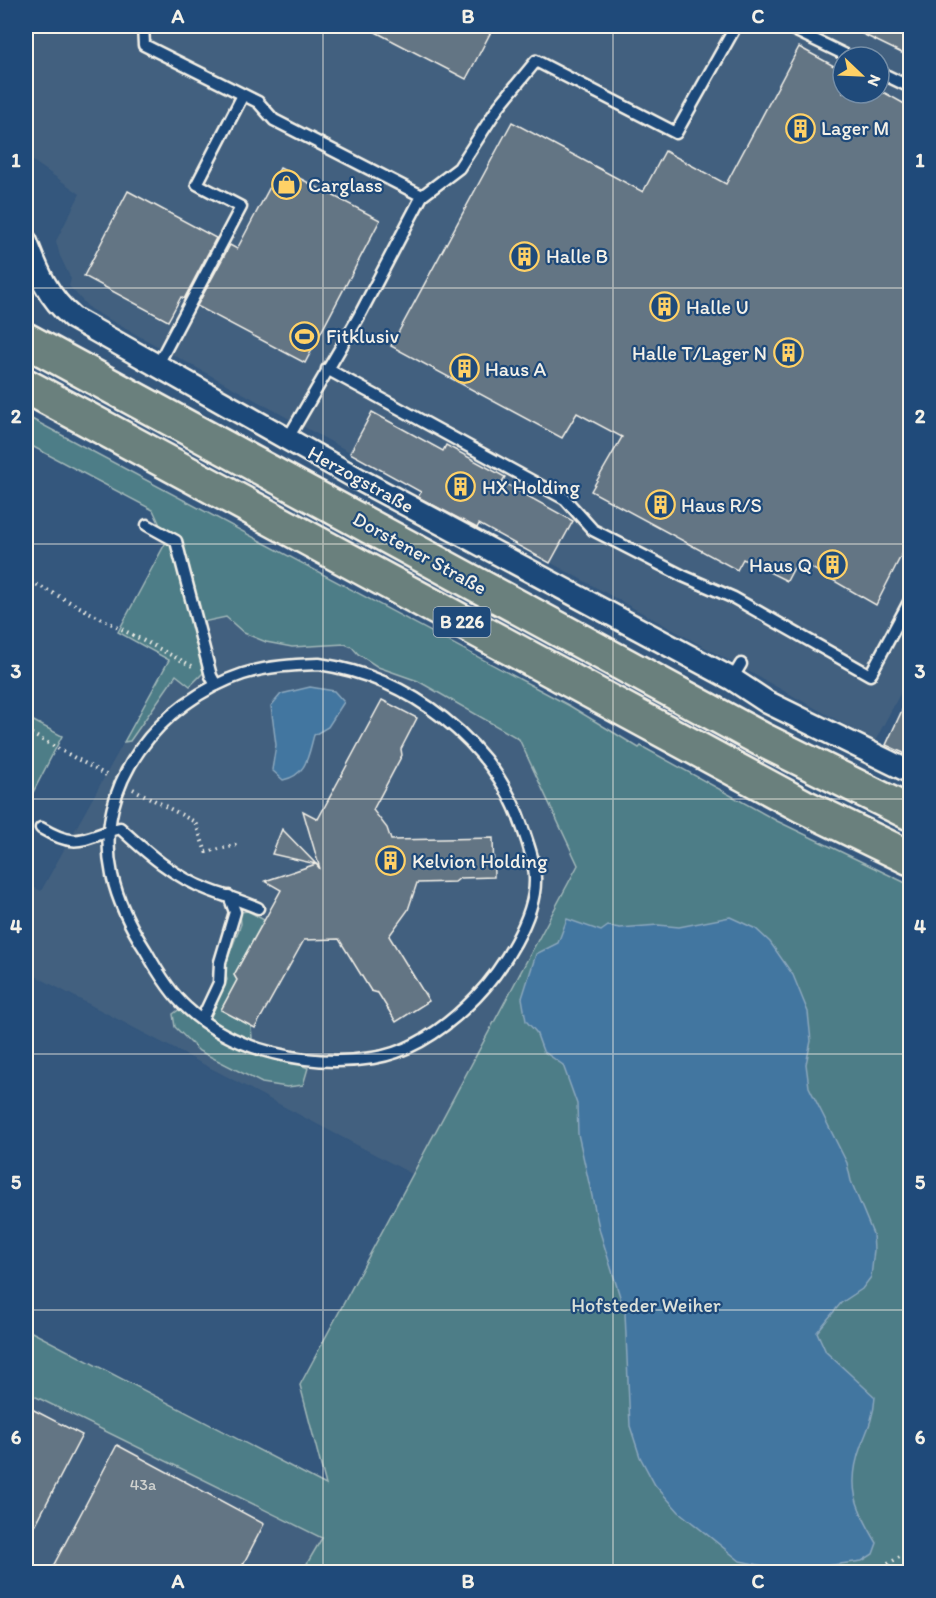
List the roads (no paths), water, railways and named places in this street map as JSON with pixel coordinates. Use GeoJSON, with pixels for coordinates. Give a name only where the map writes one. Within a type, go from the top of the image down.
{"type":"FeatureCollection","features":[{"type":"Feature","properties":{"kind":"main road","name":"Dorstener Straße"},"geometry":{"type":"LineString","coordinates":[[26,340],[761,739],[910,813]]}},
{"type":"Feature","properties":{"kind":"main road","name":"Dorstener Straße"},"geometry":{"type":"LineString","coordinates":[[26,386],[803,806],[910,858]]}},
{"type":"Feature","properties":{"kind":"street","name":"Herzogstraße"},"geometry":{"type":"LineString","coordinates":[[26,241],[40,277],[63,310],[73,318],[360,480],[737,671],[767,702],[910,772]]}},
{"type":"Feature","properties":{"kind":"lane"},"geometry":{"type":"LineString","coordinates":[[143,26],[144,45],[258,102],[274,120],[422,196]]}},
{"type":"Feature","properties":{"kind":"lane"},"geometry":{"type":"LineString","coordinates":[[288,438],[358,318],[422,196],[459,168],[499,106],[536,61],[676,133],[736,26]]}},
{"type":"Feature","properties":{"kind":"lane"},"geometry":{"type":"LineString","coordinates":[[786,26],[831,48]]}},
{"type":"Feature","properties":{"kind":"lane"},"geometry":{"type":"LineString","coordinates":[[891,78],[910,87]]}},
{"type":"Feature","properties":{"kind":"lane"},"geometry":{"type":"LineString","coordinates":[[158,366],[241,207],[196,184],[243,95]]}},
{"type":"Feature","properties":{"kind":"lane"},"geometry":{"type":"LineString","coordinates":[[327,369],[565,499],[593,530],[683,576],[734,598],[870,675],[910,600]]}},
{"type":"Feature","properties":{"kind":"lane"},"geometry":{"type":"LineString","coordinates":[[147,525],[176,541],[213,680]]}},
{"type":"Feature","properties":{"kind":"lane"},"geometry":{"type":"LineString","coordinates":[[319,664],[353,669],[390,685],[452,725],[474,745],[500,777],[520,818],[530,847],[535,879],[522,927],[489,983],[458,1015],[407,1048],[375,1058],[344,1061],[303,1058],[254,1048],[222,1034],[186,1008],[159,974],[137,937],[118,897],[112,873],[111,830],[120,782],[157,728],[213,680],[281,666],[319,664]]}},
{"type":"Feature","properties":{"kind":"lane"},"geometry":{"type":"LineString","coordinates":[[40,828],[60,839],[80,842],[120,828],[150,857],[179,875],[258,908]]}},
{"type":"Feature","properties":{"kind":"lane"},"geometry":{"type":"LineString","coordinates":[[202,1019],[219,983],[220,962],[235,912],[229,896]]}},
{"type":"Feature","properties":{"kind":"place","name":"Lager M"},"geometry":{"type":"Point","coordinates":[800,128]}},
{"type":"Feature","properties":{"kind":"place","name":"Carglass"},"geometry":{"type":"Point","coordinates":[287,185]}},
{"type":"Feature","properties":{"kind":"place","name":"Halle B"},"geometry":{"type":"Point","coordinates":[525,256]}},
{"type":"Feature","properties":{"kind":"place","name":"Halle U"},"geometry":{"type":"Point","coordinates":[665,307]}},
{"type":"Feature","properties":{"kind":"place","name":"Fitklusiv"},"geometry":{"type":"Point","coordinates":[305,336]}},
{"type":"Feature","properties":{"kind":"place","name":"Halle T/Lager N"},"geometry":{"type":"Point","coordinates":[788,353]}},
{"type":"Feature","properties":{"kind":"place","name":"Haus A"},"geometry":{"type":"Point","coordinates":[464,369]}},
{"type":"Feature","properties":{"kind":"place","name":"HX Holding"},"geometry":{"type":"Point","coordinates":[461,487]}},
{"type":"Feature","properties":{"kind":"place","name":"Haus R/S"},"geometry":{"type":"Point","coordinates":[660,505]}},
{"type":"Feature","properties":{"kind":"place","name":"Haus Q"},"geometry":{"type":"Point","coordinates":[833,565]}},
{"type":"Feature","properties":{"kind":"place","name":"Kelvion Holding"},"geometry":{"type":"Point","coordinates":[391,861]}},
{"type":"Feature","properties":{"kind":"park label","name":"Hofsteder Weiher"},"geometry":{"type":"Point","coordinates":[646,1305]}}]}
